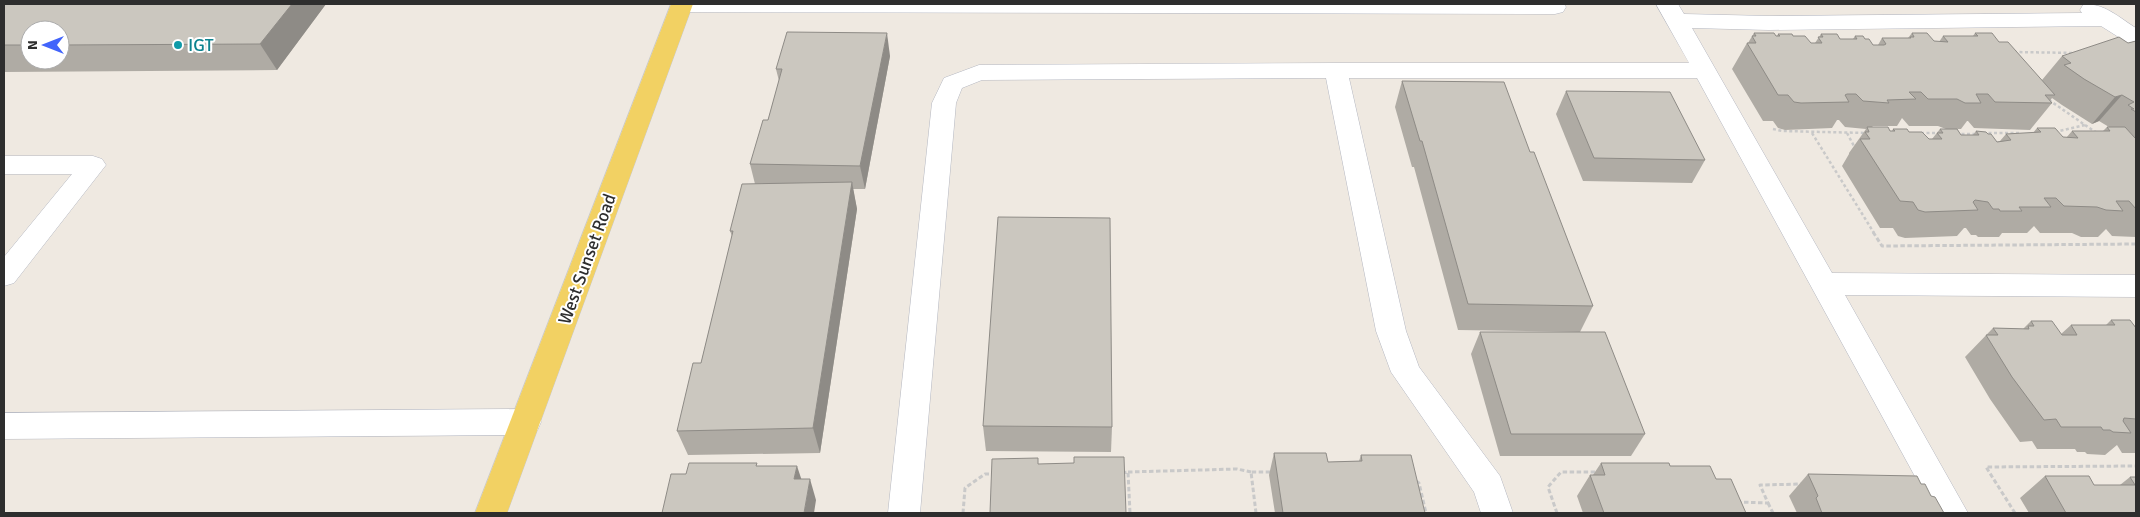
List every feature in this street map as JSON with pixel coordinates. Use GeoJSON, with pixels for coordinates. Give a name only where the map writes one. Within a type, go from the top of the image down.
{"type":"FeatureCollection","features":[{"type":"Feature","properties":{"kind":"main road","name":"West Sunset Road"},"geometry":{"type":"LineString","coordinates":[[491,513],[682,4]]}},
{"type":"Feature","properties":{"kind":"street"},"geometry":{"type":"LineString","coordinates":[[682,4],[1555,7]]}},
{"type":"Feature","properties":{"kind":"street"},"geometry":{"type":"LineString","coordinates":[[2082,4],[2136,38]]}},
{"type":"Feature","properties":{"kind":"street"},"geometry":{"type":"LineString","coordinates":[[1672,12],[1769,24],[2106,19]]}},
{"type":"Feature","properties":{"kind":"street"},"geometry":{"type":"LineString","coordinates":[[1672,12],[1952,513]]}},
{"type":"Feature","properties":{"kind":"street"},"geometry":{"type":"LineString","coordinates":[[904,513],[944,103],[952,83],[979,73],[1336,70],[1705,71]]}},
{"type":"Feature","properties":{"kind":"street"},"geometry":{"type":"LineString","coordinates":[[1336,70],[1391,331],[1406,372],[1489,486],[1497,513]]}},
{"type":"Feature","properties":{"kind":"street"},"geometry":{"type":"LineString","coordinates":[[4,165],[93,165],[4,276]]}},
{"type":"Feature","properties":{"kind":"street"},"geometry":{"type":"LineString","coordinates":[[1825,284],[2136,286]]}},
{"type":"Feature","properties":{"kind":"street"},"geometry":{"type":"LineString","coordinates":[[4,426],[526,422]]}},
{"type":"Feature","properties":{"kind":"path"},"geometry":{"type":"LineString","coordinates":[[2006,52],[2083,53]]}},
{"type":"Feature","properties":{"kind":"path"},"geometry":{"type":"LineString","coordinates":[[2044,96],[2098,134]]}},
{"type":"Feature","properties":{"kind":"path"},"geometry":{"type":"LineString","coordinates":[[2049,133],[2085,125]]}},
{"type":"Feature","properties":{"kind":"path"},"geometry":{"type":"LineString","coordinates":[[1738,130],[1773,129],[1876,133]]}},
{"type":"Feature","properties":{"kind":"path"},"geometry":{"type":"LineString","coordinates":[[1812,132],[1882,246],[2136,244]]}},
{"type":"Feature","properties":{"kind":"path"},"geometry":{"type":"LineString","coordinates":[[1847,133],[1855,148]]}},
{"type":"Feature","properties":{"kind":"path"},"geometry":{"type":"LineString","coordinates":[[1915,133],[1945,134]]}},
{"type":"Feature","properties":{"kind":"path"},"geometry":{"type":"LineString","coordinates":[[1954,134],[2021,133]]}},
{"type":"Feature","properties":{"kind":"path"},"geometry":{"type":"LineString","coordinates":[[2015,513],[1986,467],[2136,466]]}},
{"type":"Feature","properties":{"kind":"path"},"geometry":{"type":"LineString","coordinates":[[1118,473],[1237,469],[1251,472],[1281,472]]}},
{"type":"Feature","properties":{"kind":"path"},"geometry":{"type":"LineString","coordinates":[[1128,472],[1130,513]]}},
{"type":"Feature","properties":{"kind":"path"},"geometry":{"type":"LineString","coordinates":[[1251,472],[1256,513]]}},
{"type":"Feature","properties":{"kind":"path"},"geometry":{"type":"LineString","coordinates":[[1557,513],[1548,487],[1561,472],[1608,472]]}},
{"type":"Feature","properties":{"kind":"path"},"geometry":{"type":"LineString","coordinates":[[963,513],[965,488],[985,474],[1004,474]]}},
{"type":"Feature","properties":{"kind":"path"},"geometry":{"type":"LineString","coordinates":[[1412,479],[1419,483],[1426,513]]}},
{"type":"Feature","properties":{"kind":"path"},"geometry":{"type":"LineString","coordinates":[[1773,513],[1760,485],[1808,484]]}},
{"type":"Feature","properties":{"kind":"path"},"geometry":{"type":"LineString","coordinates":[[1730,501],[1768,502]]}},
{"type":"Feature","properties":{"kind":"building"},"geometry":{"type":"Polygon","coordinates":[[[4,4],[292,4],[260,44],[70,45],[70,20],[20,20],[20,45],[4,45],[4,4]]]}},
{"type":"Feature","properties":{"kind":"building"},"geometry":{"type":"Polygon","coordinates":[[[787,32],[887,33],[860,166],[750,164],[763,120],[768,120],[782,69],[776,69],[787,32]]]}},
{"type":"Feature","properties":{"kind":"building"},"geometry":{"type":"Polygon","coordinates":[[[1754,33],[1774,33],[1776,36],[1780,36],[1778,34],[1792,34],[1793,36],[1805,36],[1811,43],[1822,43],[1818,37],[1823,37],[1821,34],[1837,34],[1840,39],[1857,39],[1855,36],[1863,36],[1865,39],[1869,39],[1873,45],[1884,45],[1886,44],[1882,38],[1911,38],[1914,37],[1912,33],[1927,33],[1934,41],[1948,42],[1943,36],[1978,36],[1975,33],[1992,33],[1999,42],[2008,42],[2055,95],[2045,95],[2052,103],[1995,102],[1988,94],[1976,94],[1981,103],[1965,103],[1957,99],[1928,99],[1921,92],[1909,92],[1916,99],[1887,100],[1889,103],[1863,101],[1856,94],[1845,95],[1849,102],[1794,102],[1788,95],[1778,95],[1747,43],[1756,43],[1752,36],[1756,36],[1754,33]]]}},
{"type":"Feature","properties":{"kind":"building"},"geometry":{"type":"Polygon","coordinates":[[[2119,37],[2128,43],[2136,41],[2136,112],[2128,105],[2134,102],[2122,95],[2115,97],[2064,65],[2071,63],[2062,56],[2119,37]]]}},
{"type":"Feature","properties":{"kind":"building"},"geometry":{"type":"Polygon","coordinates":[[[1402,81],[1504,82],[1530,152],[1534,152],[1593,306],[1468,304],[1422,141],[1420,141],[1402,81]]]}},
{"type":"Feature","properties":{"kind":"building"},"geometry":{"type":"Polygon","coordinates":[[[1566,91],[1670,92],[1705,160],[1594,158],[1566,91]]]}},
{"type":"Feature","properties":{"kind":"building"},"geometry":{"type":"Polygon","coordinates":[[[1867,127],[1888,127],[1890,131],[1895,131],[1893,129],[1907,129],[1909,132],[1922,132],[1929,139],[1942,139],[1937,133],[1943,133],[1940,129],[1957,129],[1961,135],[1979,135],[1976,131],[1986,132],[1991,134],[1997,142],[2011,140],[2006,134],[2041,132],[2037,128],[2055,128],[2063,137],[2078,138],[2072,131],[2110,131],[2107,127],[2125,127],[2136,138],[2136,209],[2129,201],[2116,201],[2123,211],[2106,210],[2097,207],[2064,206],[2056,198],[2044,198],[2051,207],[2019,207],[2022,211],[2000,211],[1999,209],[1993,209],[1988,202],[1975,200],[1973,202],[1978,210],[1925,212],[1918,210],[1913,202],[1900,201],[1860,139],[1870,139],[1865,132],[1869,132],[1867,127]]]}},
{"type":"Feature","properties":{"kind":"building"},"geometry":{"type":"Polygon","coordinates":[[[852,182],[813,428],[677,431],[693,363],[701,363],[733,231],[730,231],[742,184],[852,182]]]}},
{"type":"Feature","properties":{"kind":"building"},"geometry":{"type":"Polygon","coordinates":[[[998,217],[1110,218],[1112,427],[983,426],[998,217]]]}},
{"type":"Feature","properties":{"kind":"building"},"geometry":{"type":"Polygon","coordinates":[[[2111,320],[2130,320],[2136,328],[2136,419],[2124,418],[2123,421],[2131,433],[2103,430],[2101,427],[2061,427],[2056,419],[2044,420],[2012,377],[1986,335],[1998,335],[1993,328],[2029,329],[2028,326],[2034,326],[2031,321],[2052,321],[2062,335],[2077,335],[2071,325],[2115,325],[2111,320]]]}},
{"type":"Feature","properties":{"kind":"building"},"geometry":{"type":"Polygon","coordinates":[[[1480,332],[1605,332],[1645,434],[1511,434],[1480,332]]]}},
{"type":"Feature","properties":{"kind":"building"},"geometry":{"type":"Polygon","coordinates":[[[1274,453],[1326,453],[1328,462],[1362,461],[1361,455],[1411,455],[1425,513],[1283,513],[1274,453]]]}},
{"type":"Feature","properties":{"kind":"building"},"geometry":{"type":"Polygon","coordinates":[[[1074,457],[1124,457],[1126,513],[990,513],[992,459],[1038,458],[1038,464],[1074,463],[1074,457]]]}},
{"type":"Feature","properties":{"kind":"building"},"geometry":{"type":"Polygon","coordinates":[[[689,463],[757,463],[756,466],[797,466],[794,479],[810,479],[804,513],[662,513],[671,474],[686,474],[689,463]]]}},
{"type":"Feature","properties":{"kind":"building"},"geometry":{"type":"Polygon","coordinates":[[[1601,463],[1669,463],[1670,466],[1710,466],[1716,479],[1731,479],[1746,513],[1604,513],[1590,475],[1605,475],[1601,463]]]}},
{"type":"Feature","properties":{"kind":"building"},"geometry":{"type":"Polygon","coordinates":[[[1808,474],[1917,476],[1921,484],[1925,484],[1931,496],[1935,497],[1944,513],[1822,513],[1816,498],[1818,496],[1808,474]]]}},
{"type":"Feature","properties":{"kind":"building"},"geometry":{"type":"Polygon","coordinates":[[[2045,476],[2089,476],[2094,485],[2135,485],[2130,477],[2136,477],[2136,513],[2066,513],[2045,476]]]}},
{"type":"Feature","properties":{"kind":"place","name":"IGT"},"geometry":{"type":"Point","coordinates":[178,45]}}]}
